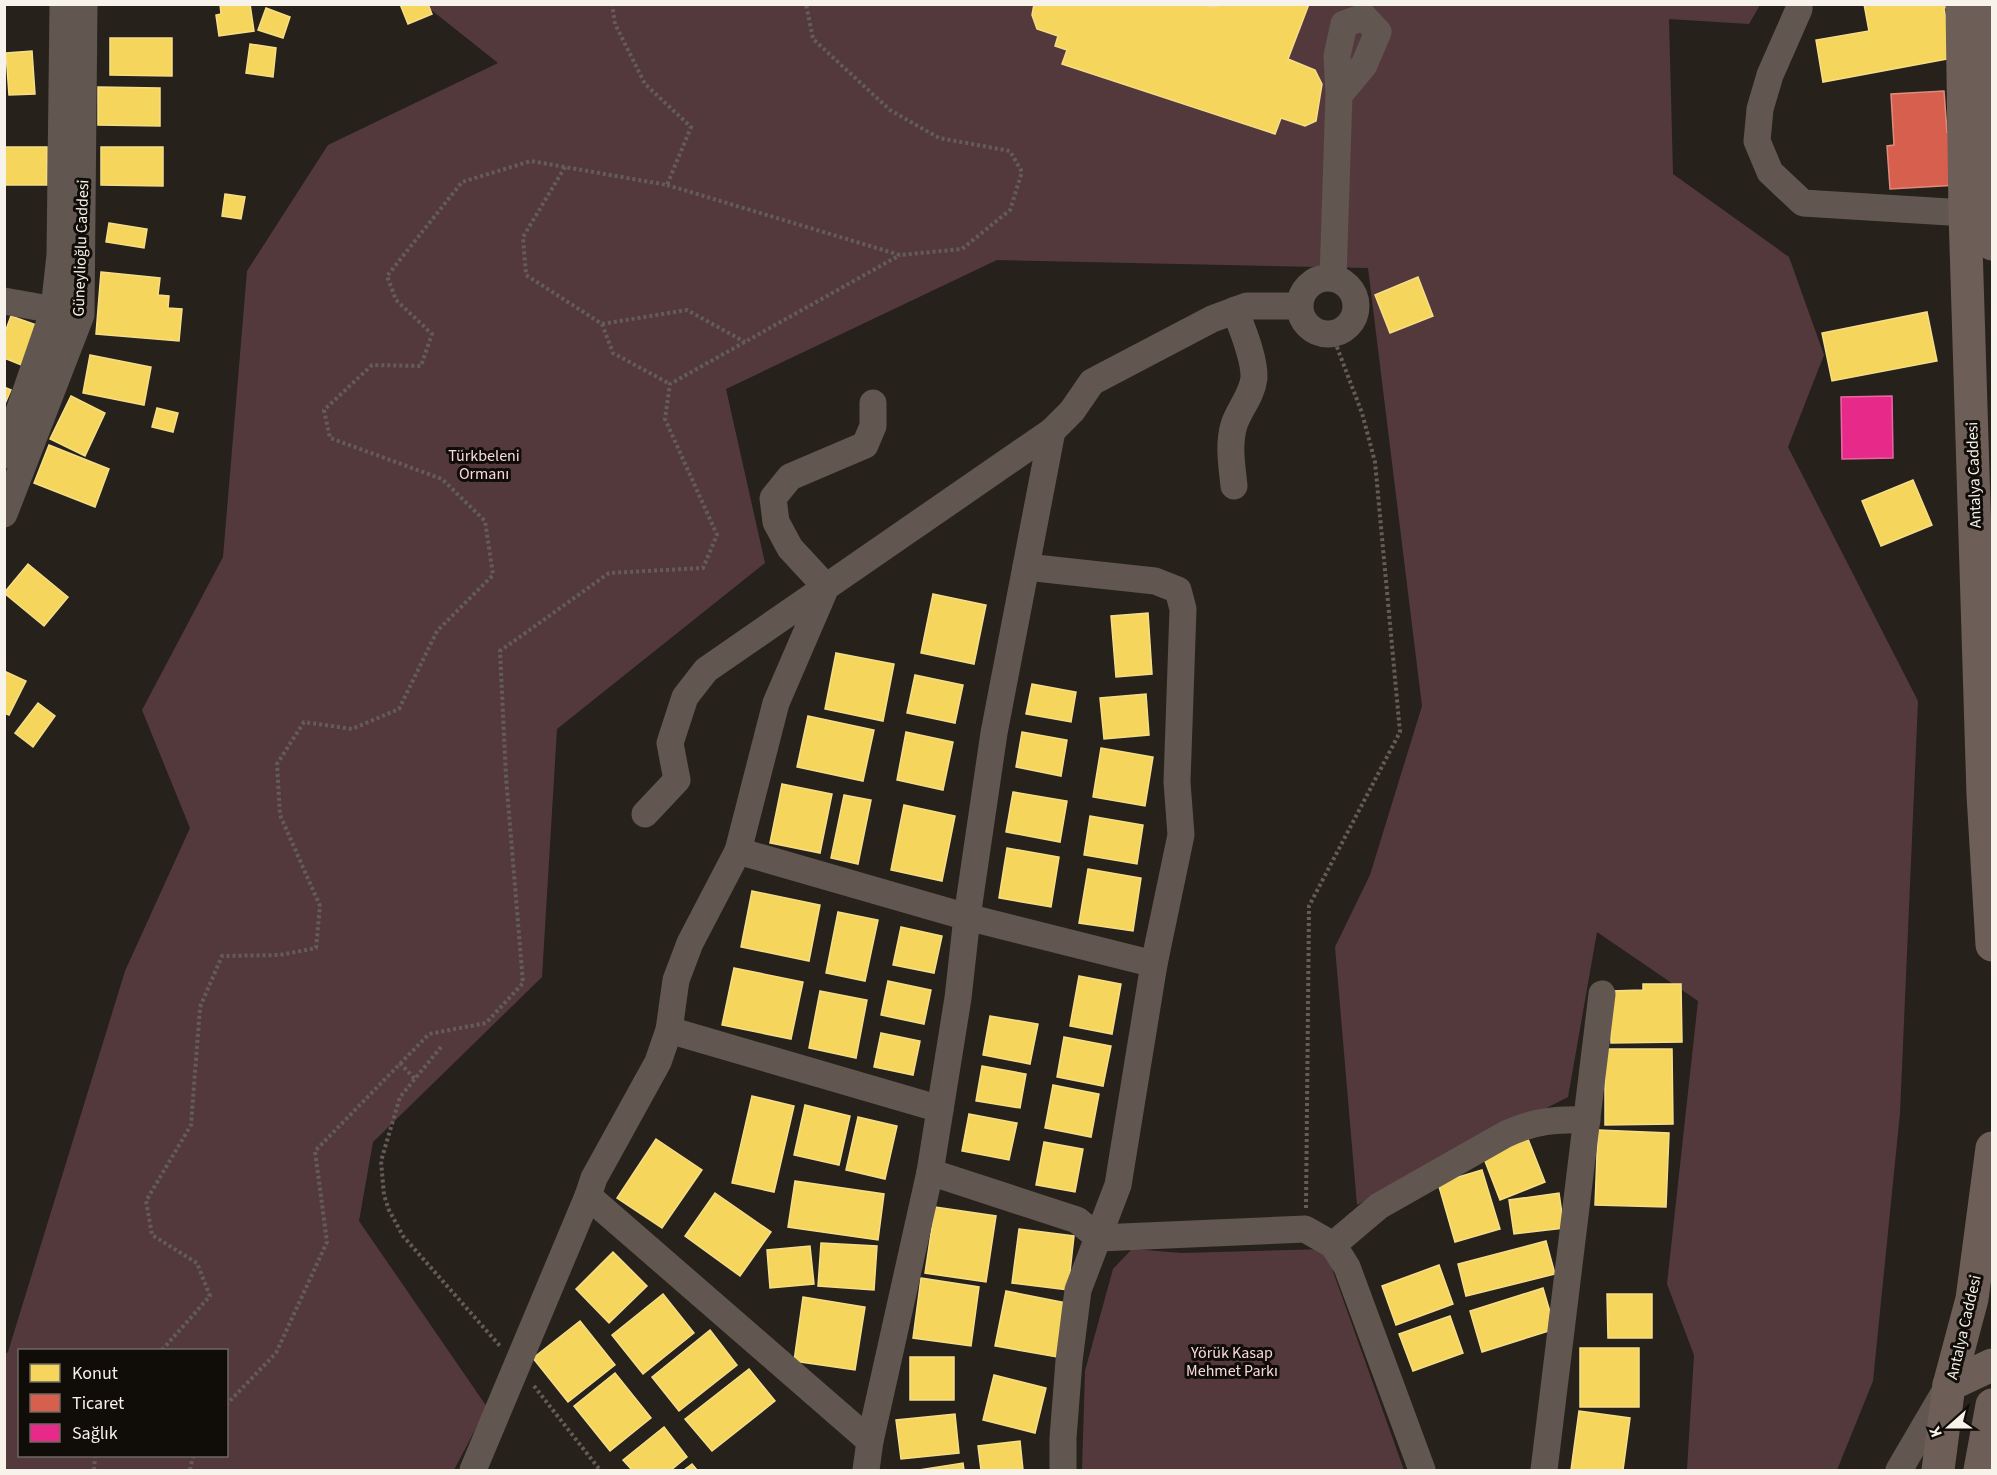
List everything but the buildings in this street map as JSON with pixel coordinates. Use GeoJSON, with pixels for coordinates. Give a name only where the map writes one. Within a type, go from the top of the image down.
{"type":"FeatureCollection","features":[{"type":"Feature","properties":{"kind":"main road","name":"Antalya Caddesi"},"geometry":{"type":"LineString","coordinates":[[1962,4],[1965,213],[1983,795],[1992,945]]}},
{"type":"Feature","properties":{"kind":"main road"},"geometry":{"type":"LineString","coordinates":[[1989,4],[1992,244]]}},
{"type":"Feature","properties":{"kind":"main road","name":"Antalya Caddesi"},"geometry":{"type":"LineString","coordinates":[[1938,1470],[1949,1385],[1972,1299],[1992,1148]]}},
{"type":"Feature","properties":{"kind":"main road"},"geometry":{"type":"LineString","coordinates":[[1949,1385],[1992,1365]]}},
{"type":"Feature","properties":{"kind":"main road"},"geometry":{"type":"LineString","coordinates":[[1980,1470],[1992,1405]]}},
{"type":"Feature","properties":{"kind":"street","name":"Güneylioğlu Caddesi"},"geometry":{"type":"LineString","coordinates":[[4,455],[54,310],[60,255],[63,4]]}},
{"type":"Feature","properties":{"kind":"street","name":"Güneylioğlu Caddesi"},"geometry":{"type":"LineString","coordinates":[[4,514],[81,315],[84,4]]}},
{"type":"Feature","properties":{"kind":"street"},"geometry":{"type":"LineString","coordinates":[[1799,4],[1799,9],[1770,75],[1760,109],[1757,141],[1770,172],[1803,203],[1965,213]]}},
{"type":"Feature","properties":{"kind":"street"},"geometry":{"type":"LineString","coordinates":[[1333,278],[1339,95]]}},
{"type":"Feature","properties":{"kind":"street"},"geometry":{"type":"LineString","coordinates":[[1323,278],[1333,278],[1342,281],[1350,288],[1355,297],[1356,306],[1350,325],[1342,331],[1322,334],[1313,331],[1306,324],[1299,306],[1306,287],[1323,278]]}},
{"type":"Feature","properties":{"kind":"street"},"geometry":{"type":"LineString","coordinates":[[4,301],[81,315]]}},
{"type":"Feature","properties":{"kind":"street"},"geometry":{"type":"LineString","coordinates":[[645,814],[677,780],[670,743],[685,697],[706,670],[1052,432],[1092,382],[1212,319],[1235,310],[1247,306],[1299,306]]}},
{"type":"Feature","properties":{"kind":"street"},"geometry":{"type":"LineString","coordinates":[[1234,486],[1231,447],[1234,425],[1249,396],[1254,374],[1246,337],[1235,310]]}},
{"type":"Feature","properties":{"kind":"street"},"geometry":{"type":"LineString","coordinates":[[826,587],[790,548],[776,522],[773,498],[790,477],[865,446],[873,426],[873,403]]}},
{"type":"Feature","properties":{"kind":"street"},"geometry":{"type":"LineString","coordinates":[[866,1470],[870,1441],[930,1172],[958,998],[967,917],[994,732],[1052,432]]}},
{"type":"Feature","properties":{"kind":"street"},"geometry":{"type":"LineString","coordinates":[[1026,567],[1155,581],[1178,590],[1183,609],[1177,782],[1180,836],[1155,964],[1118,1185],[1078,1290],[1069,1361],[1063,1470]]}},
{"type":"Feature","properties":{"kind":"street"},"geometry":{"type":"LineString","coordinates":[[473,1470],[594,1179],[658,1062],[669,1030],[676,980],[690,943],[738,851],[776,703],[826,587]]}},
{"type":"Feature","properties":{"kind":"street"},"geometry":{"type":"LineString","coordinates":[[738,851],[967,917],[1155,964]]}},
{"type":"Feature","properties":{"kind":"street"},"geometry":{"type":"LineString","coordinates":[[1544,1470],[1602,994]]}},
{"type":"Feature","properties":{"kind":"street"},"geometry":{"type":"LineString","coordinates":[[669,1030],[940,1109]]}},
{"type":"Feature","properties":{"kind":"street"},"geometry":{"type":"LineString","coordinates":[[1333,1245],[1379,1206],[1520,1127],[1548,1120],[1587,1120]]}},
{"type":"Feature","properties":{"kind":"street"},"geometry":{"type":"LineString","coordinates":[[930,1172],[1077,1220],[1099,1238],[1305,1229],[1333,1245],[1347,1267],[1422,1470]]}},
{"type":"Feature","properties":{"kind":"street"},"geometry":{"type":"LineString","coordinates":[[588,1196],[870,1441]]}},
{"type":"Feature","properties":{"kind":"street"},"geometry":{"type":"LineString","coordinates":[[1899,1470],[1949,1385]]}},
{"type":"Feature","properties":{"kind":"path"},"geometry":{"type":"LineString","coordinates":[[612,4],[615,24],[645,84],[692,127],[667,185]]}},
{"type":"Feature","properties":{"kind":"path"},"geometry":{"type":"LineString","coordinates":[[163,1349],[210,1296],[197,1263],[152,1234],[146,1201],[191,1125],[200,1007],[222,956],[280,955],[316,948],[320,906],[280,815],[277,764],[304,722],[352,729],[399,709],[437,631],[493,575],[485,521],[442,479],[330,438],[324,410],[372,365],[421,366],[432,334],[396,300],[387,276],[462,182],[531,161],[667,185],[900,255],[962,249],[1010,210],[1022,172],[1010,151],[939,138],[890,110],[813,39],[806,4]]}},
{"type":"Feature","properties":{"kind":"path"},"geometry":{"type":"LineString","coordinates":[[565,167],[523,237],[526,275],[602,324],[613,353],[670,384]]}},
{"type":"Feature","properties":{"kind":"path"},"geometry":{"type":"LineString","coordinates":[[670,384],[900,255]]}},
{"type":"Feature","properties":{"kind":"path"},"geometry":{"type":"LineString","coordinates":[[602,324],[687,309],[746,342]]}},
{"type":"Feature","properties":{"kind":"path"},"geometry":{"type":"LineString","coordinates":[[1305,1229],[1309,906],[1400,732],[1376,462],[1362,413],[1332,334]]}},
{"type":"Feature","properties":{"kind":"path"},"geometry":{"type":"LineString","coordinates":[[228,1403],[276,1353],[327,1242],[315,1151],[429,1034],[486,1023],[523,983],[506,777],[500,651],[609,573],[703,568],[717,535],[666,419],[670,384]]}},
{"type":"Feature","properties":{"kind":"path"},"geometry":{"type":"LineString","coordinates":[[441,1047],[400,1096],[381,1161],[381,1178],[388,1210],[403,1236],[517,1365],[600,1470]]}},
{"type":"Feature","properties":{"kind":"path"},"geometry":{"type":"LineString","coordinates":[[400,1063],[415,1079]]}},
{"type":"Feature","properties":{"kind":"green space","name":"Türkbeleni Ormanı"},"geometry":{"type":"Polygon","coordinates":[[[425,5],[1760,5],[1749,24],[1669,19],[1673,174],[1789,257],[1824,355],[1788,447],[1918,701],[1900,1113],[1873,1381],[1837,1470],[1687,1470],[1694,1355],[1667,1284],[1698,1001],[1597,932],[1568,1097],[1357,1205],[1335,947],[1370,875],[1422,706],[1368,268],[997,260],[726,389],[765,563],[557,729],[542,977],[373,1142],[359,1221],[487,1407],[454,1470],[5,1470],[5,1354],[8,1352],[125,971],[190,828],[142,710],[223,557],[247,271],[328,145],[498,63],[425,5]]]}},
{"type":"Feature","properties":{"kind":"green space","name":"Yörük Kasap Mehmet Parkı"},"geometry":{"type":"Polygon","coordinates":[[[1132,1249],[1182,1253],[1325,1249],[1404,1470],[1082,1470],[1085,1371],[1113,1269],[1132,1249]]]}}]}
